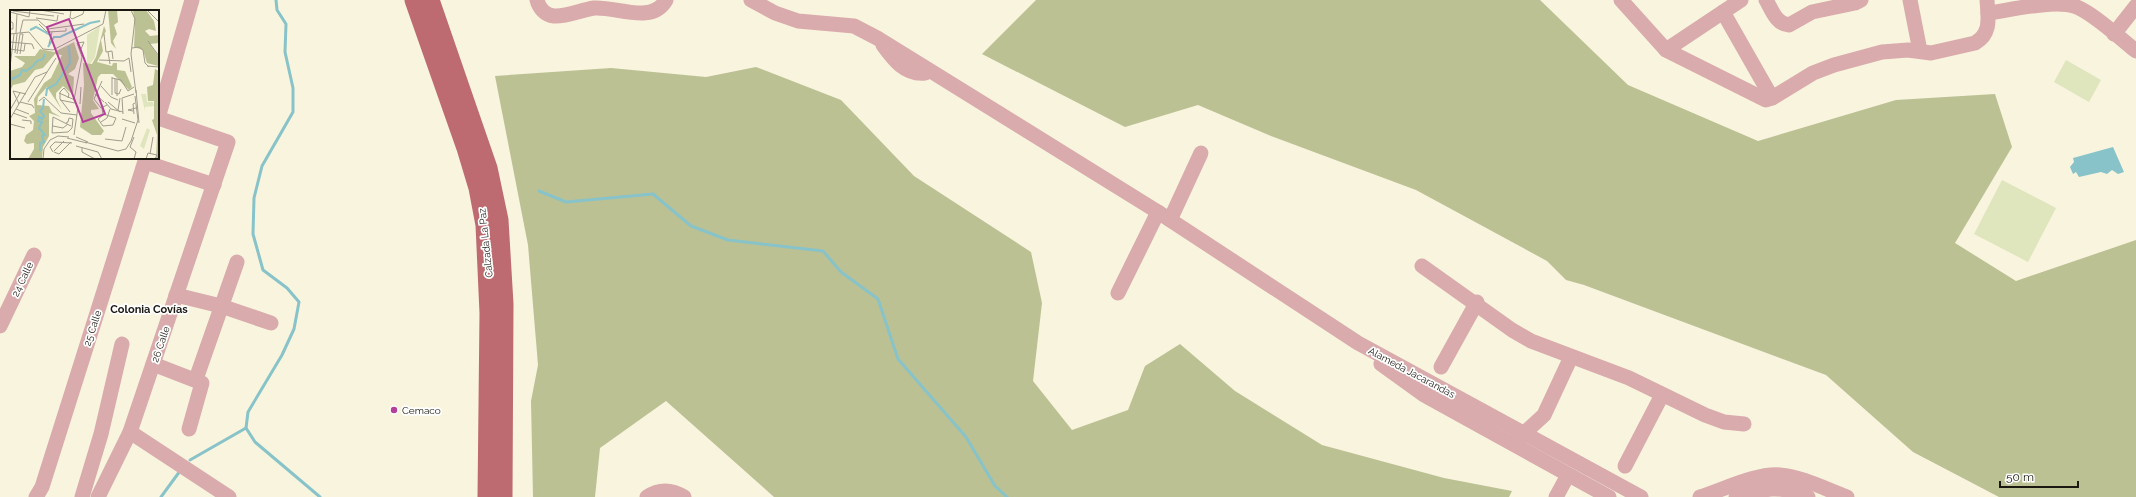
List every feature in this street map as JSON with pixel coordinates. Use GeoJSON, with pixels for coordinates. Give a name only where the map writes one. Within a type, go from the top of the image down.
{"type":"FeatureCollection","features":[{"type":"Feature","properties":{"kind":"main road","name":"Calzada La Paz"},"geometry":{"type":"LineString","coordinates":[[414,0],[466,148],[478,188],[485,225],[489,314],[487,497]]}},
{"type":"Feature","properties":{"kind":"main road","name":"Calzada La Paz"},"geometry":{"type":"LineString","coordinates":[[430,0],[488,168],[499,220],[504,304],[503,497]]}},
{"type":"Feature","properties":{"kind":"street"},"geometry":{"type":"LineString","coordinates":[[159,115],[192,0]]}},
{"type":"Feature","properties":{"kind":"street"},"geometry":{"type":"LineString","coordinates":[[537,0],[543,11],[554,16],[595,8],[636,13],[654,12],[662,7],[666,0]]}},
{"type":"Feature","properties":{"kind":"street"},"geometry":{"type":"LineString","coordinates":[[751,0],[776,13],[798,21],[854,26],[879,40],[896,63],[916,74],[930,72],[1164,216],[1358,343]]}},
{"type":"Feature","properties":{"kind":"street"},"geometry":{"type":"LineString","coordinates":[[1621,0],[1666,50],[1766,100],[1772,98],[1813,73],[1834,65],[1882,52],[1908,50],[1931,53],[1975,43],[1982,39],[1987,32],[1987,7],[2065,4],[2075,6],[2085,11],[2136,50]]}},
{"type":"Feature","properties":{"kind":"street"},"geometry":{"type":"LineString","coordinates":[[1666,50],[1739,0]]}},
{"type":"Feature","properties":{"kind":"street"},"geometry":{"type":"LineString","coordinates":[[1766,0],[1777,19],[1781,23],[1789,25],[1812,12],[1855,4],[1861,0]]}},
{"type":"Feature","properties":{"kind":"street"},"geometry":{"type":"LineString","coordinates":[[1910,0],[1920,51]]}},
{"type":"Feature","properties":{"kind":"street"},"geometry":{"type":"LineString","coordinates":[[2114,34],[2136,6]]}},
{"type":"Feature","properties":{"kind":"street"},"geometry":{"type":"LineString","coordinates":[[1723,12],[1772,98]]}},
{"type":"Feature","properties":{"kind":"street","name":"26 Calle"},"geometry":{"type":"LineString","coordinates":[[98,497],[130,432],[228,142],[159,118]]}},
{"type":"Feature","properties":{"kind":"street"},"geometry":{"type":"LineString","coordinates":[[1118,293],[1201,153]]}},
{"type":"Feature","properties":{"kind":"street"},"geometry":{"type":"LineString","coordinates":[[145,160],[214,185]]}},
{"type":"Feature","properties":{"kind":"street","name":"25 Calle"},"geometry":{"type":"LineString","coordinates":[[36,497],[42,487],[145,160]]}},
{"type":"Feature","properties":{"kind":"street","name":"24 Calle"},"geometry":{"type":"LineString","coordinates":[[0,326],[34,255]]}},
{"type":"Feature","properties":{"kind":"street"},"geometry":{"type":"LineString","coordinates":[[196,379],[236,262]]}},
{"type":"Feature","properties":{"kind":"street"},"geometry":{"type":"LineString","coordinates":[[1422,266],[1476,302],[1512,330],[1531,341],[1629,378],[1705,415],[1724,422],[1744,424]]}},
{"type":"Feature","properties":{"kind":"street"},"geometry":{"type":"LineString","coordinates":[[176,295],[221,306],[271,323]]}},
{"type":"Feature","properties":{"kind":"street"},"geometry":{"type":"LineString","coordinates":[[1441,367],[1476,302]]}},
{"type":"Feature","properties":{"kind":"street","name":"Alameda Jacarandas"},"geometry":{"type":"LineString","coordinates":[[1358,343],[1539,441],[1632,495]]}},
{"type":"Feature","properties":{"kind":"street","name":"Alameda Jacarandas"},"geometry":{"type":"LineString","coordinates":[[1358,343],[1386,368],[1424,395],[1609,497]]}},
{"type":"Feature","properties":{"kind":"street"},"geometry":{"type":"LineString","coordinates":[[82,497],[101,434],[122,344]]}},
{"type":"Feature","properties":{"kind":"street"},"geometry":{"type":"LineString","coordinates":[[1516,447],[1524,433],[1544,416],[1571,357]]}},
{"type":"Feature","properties":{"kind":"street"},"geometry":{"type":"LineString","coordinates":[[153,364],[196,379],[202,383],[203,386],[189,429]]}},
{"type":"Feature","properties":{"kind":"street"},"geometry":{"type":"LineString","coordinates":[[1625,466],[1662,395]]}},
{"type":"Feature","properties":{"kind":"street"},"geometry":{"type":"LineString","coordinates":[[1539,441],[1545,428],[1544,416]]}},
{"type":"Feature","properties":{"kind":"street"},"geometry":{"type":"LineString","coordinates":[[130,432],[229,497]]}},
{"type":"Feature","properties":{"kind":"street"},"geometry":{"type":"LineString","coordinates":[[1556,497],[1568,475]]}},
{"type":"Feature","properties":{"kind":"street"},"geometry":{"type":"LineString","coordinates":[[1700,497],[1756,478],[1778,475],[1801,479],[1844,496]]}},
{"type":"Feature","properties":{"kind":"street"},"geometry":{"type":"LineString","coordinates":[[1736,497],[1763,489],[1778,488],[1796,491],[1808,497]]}},
{"type":"Feature","properties":{"kind":"street"},"geometry":{"type":"LineString","coordinates":[[647,497],[657,492],[666,490],[675,492],[684,497]]}},
{"type":"Feature","properties":{"kind":"green space"},"geometry":{"type":"Polygon","coordinates":[[[1036,0],[1540,0],[1628,85],[1758,141],[1896,100],[1995,94],[2012,147],[1955,243],[2016,281],[2136,240],[2136,497],[1999,497],[1913,452],[1826,375],[1584,285],[1566,280],[1547,261],[1416,190],[1271,136],[1198,105],[1125,127],[982,54],[1036,0]]]}},
{"type":"Feature","properties":{"kind":"green space"},"geometry":{"type":"Polygon","coordinates":[[[2066,60],[2101,80],[2089,102],[2054,82],[2066,60]]]}},
{"type":"Feature","properties":{"kind":"green space"},"geometry":{"type":"Polygon","coordinates":[[[756,67],[841,100],[914,176],[1031,252],[1042,303],[1033,381],[1072,430],[1128,410],[1145,366],[1180,344],[1235,391],[1322,445],[1444,478],[1512,491],[1509,497],[774,497],[666,401],[600,448],[595,497],[533,497],[531,401],[538,365],[528,245],[495,76],[611,68],[706,77],[756,67]]]}},
{"type":"Feature","properties":{"kind":"green space"},"geometry":{"type":"Polygon","coordinates":[[[2002,180],[2056,208],[2028,262],[1974,234],[2002,180]]]}},
{"type":"Feature","properties":{"kind":"water"},"geometry":{"type":"Polygon","coordinates":[[[2113,147],[2124,172],[2118,174],[2112,170],[2107,174],[2101,172],[2079,177],[2076,172],[2073,174],[2070,167],[2074,162],[2073,158],[2113,147]]]}},
{"type":"Feature","properties":{"kind":"waterway"},"geometry":{"type":"LineString","coordinates":[[276,0],[277,10],[286,24],[285,52],[293,88],[293,112],[262,166],[254,198],[253,234],[263,270],[287,288],[299,302],[294,329],[282,355],[248,412],[246,428],[255,442],[320,497]]}},
{"type":"Feature","properties":{"kind":"waterway"},"geometry":{"type":"LineString","coordinates":[[539,191],[566,202],[653,194],[691,226],[728,240],[823,251],[841,272],[878,299],[898,359],[966,437],[995,486],[1007,497]]}},
{"type":"Feature","properties":{"kind":"waterway"},"geometry":{"type":"LineString","coordinates":[[190,460],[246,428]]}},
{"type":"Feature","properties":{"kind":"waterway"},"geometry":{"type":"LineString","coordinates":[[161,497],[180,471]]}},
{"type":"Feature","properties":{"kind":"place","name":"Cemaco"},"geometry":{"type":"Point","coordinates":[394,410]}},
{"type":"Feature","properties":{"kind":"district","name":"Colonia Covías"},"geometry":{"type":"Point","coordinates":[149,309]}}]}
